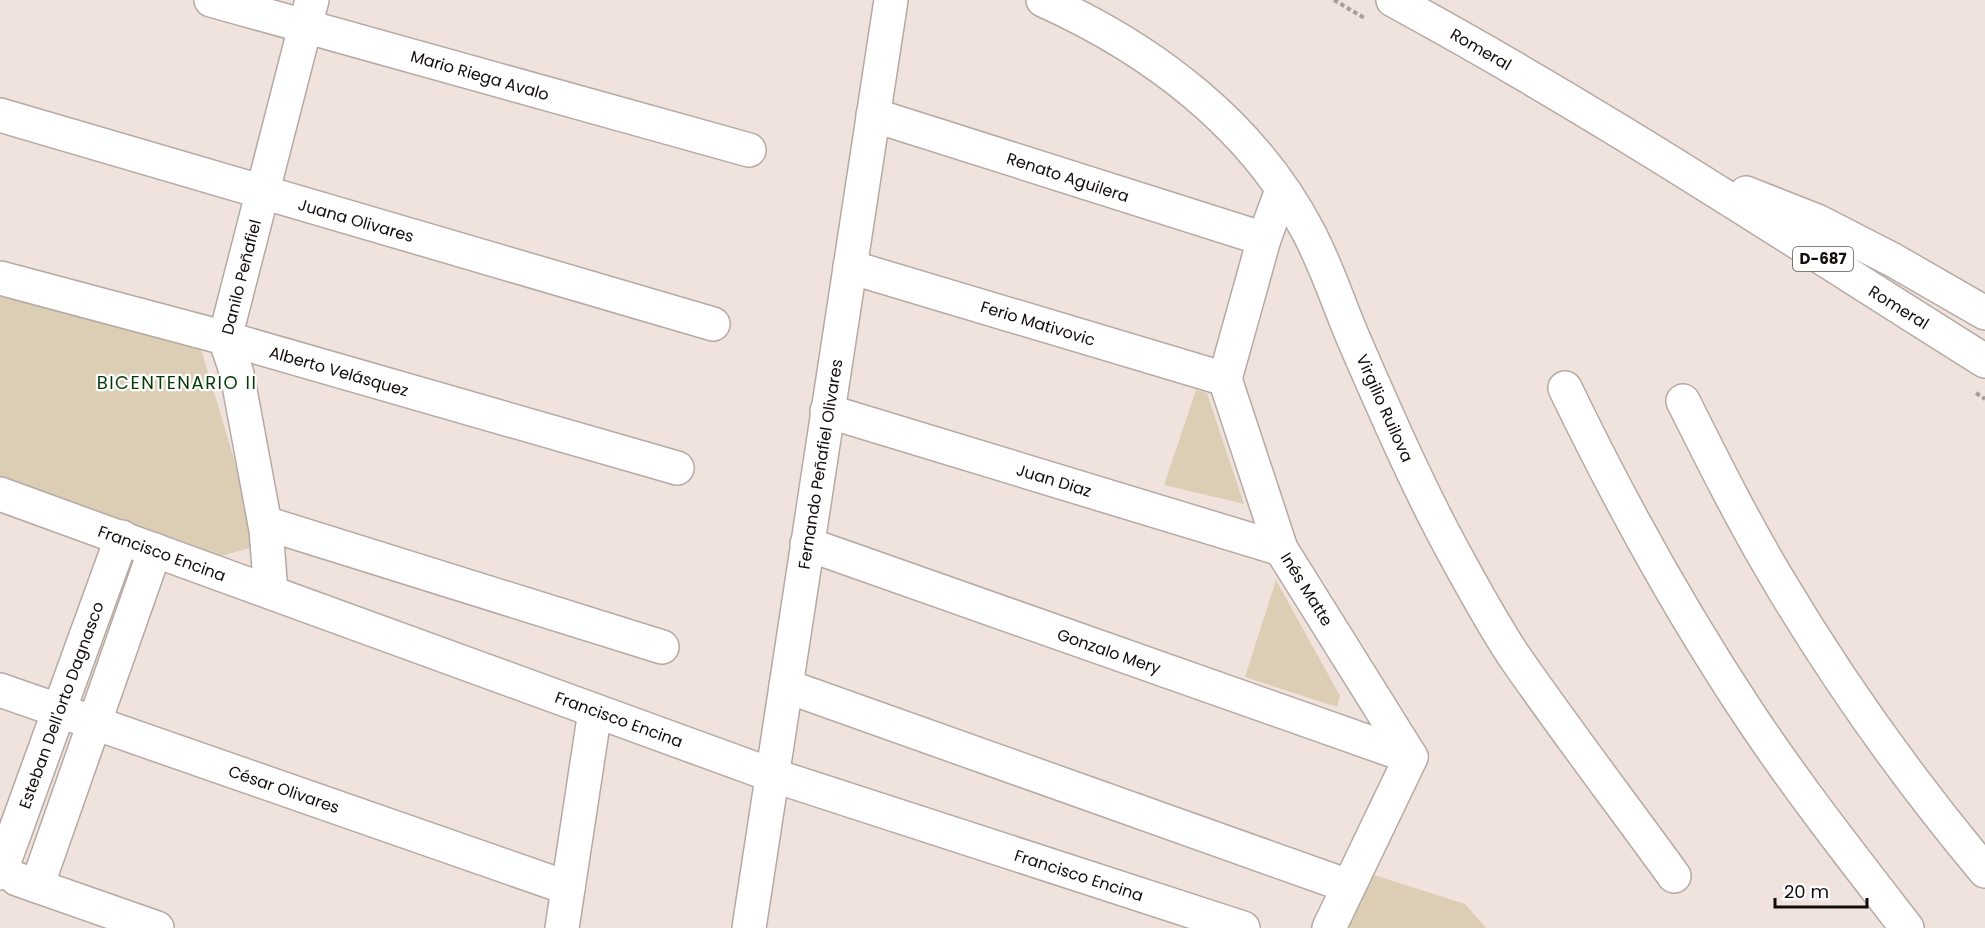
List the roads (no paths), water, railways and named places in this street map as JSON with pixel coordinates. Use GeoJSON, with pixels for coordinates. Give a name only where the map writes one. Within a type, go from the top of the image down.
{"type":"FeatureCollection","features":[{"type":"Feature","properties":{"kind":"main road","name":"Mario Riega Avalo"},"geometry":{"type":"LineString","coordinates":[[211,0],[309,13],[749,150]]}},
{"type":"Feature","properties":{"kind":"main road","name":"Fernando Peñafiel Olivares"},"geometry":{"type":"LineString","coordinates":[[754,926],[772,776],[891,0]]}},
{"type":"Feature","properties":{"kind":"main road","name":"Virgilio Ruilova"},"geometry":{"type":"LineString","coordinates":[[1043,0],[1110,32],[1153,60],[1192,90],[1255,154],[1282,190],[1309,234],[1391,426],[1452,550],[1512,654],[1674,876]]}},
{"type":"Feature","properties":{"kind":"main road","name":"Romeral"},"geometry":{"type":"LineString","coordinates":[[1393,0],[1474,44],[1985,361]]}},
{"type":"Feature","properties":{"kind":"main road","name":"Danilo Peñafiel"},"geometry":{"type":"LineString","coordinates":[[272,592],[265,523],[237,374],[225,338],[309,13]]}},
{"type":"Feature","properties":{"kind":"main road","name":"Juana Olivares"},"geometry":{"type":"LineString","coordinates":[[0,115],[713,324]]}},
{"type":"Feature","properties":{"kind":"main road","name":"Renato Aguilera"},"geometry":{"type":"LineString","coordinates":[[873,115],[1264,239]]}},
{"type":"Feature","properties":{"kind":"main road","name":"Romeral"},"geometry":{"type":"LineString","coordinates":[[1660,158],[1817,221],[1893,260],[1985,313]]}},
{"type":"Feature","properties":{"kind":"main road"},"geometry":{"type":"LineString","coordinates":[[1225,379],[1264,239],[1282,190]]}},
{"type":"Feature","properties":{"kind":"main road","name":"Ferio Mativovic"},"geometry":{"type":"LineString","coordinates":[[850,267],[1225,379]]}},
{"type":"Feature","properties":{"kind":"main road","name":"Alberto Velásquez"},"geometry":{"type":"LineString","coordinates":[[0,278],[225,338],[677,468]]}},
{"type":"Feature","properties":{"kind":"main road","name":"Inés Matte"},"geometry":{"type":"LineString","coordinates":[[1225,379],[1281,549],[1411,757]]}},
{"type":"Feature","properties":{"kind":"main road"},"geometry":{"type":"LineString","coordinates":[[1565,388],[1640,537],[1748,714],[1807,798],[1907,928]]}},
{"type":"Feature","properties":{"kind":"main road"},"geometry":{"type":"LineString","coordinates":[[1683,401],[1777,579],[1831,664],[1888,747],[1948,827],[1985,871]]}},
{"type":"Feature","properties":{"kind":"main road","name":"Juan Diaz"},"geometry":{"type":"LineString","coordinates":[[828,411],[1281,549]]}},
{"type":"Feature","properties":{"kind":"main road","name":"Francisco Encina"},"geometry":{"type":"LineString","coordinates":[[0,494],[772,776],[1243,928]]}},
{"type":"Feature","properties":{"kind":"main road"},"geometry":{"type":"LineString","coordinates":[[265,523],[662,647]]}},
{"type":"Feature","properties":{"kind":"main road","name":"Esteban Dell'orto Dagnasco"},"geometry":{"type":"LineString","coordinates":[[0,873],[122,537]]}},
{"type":"Feature","properties":{"kind":"main road","name":"Gonzalo Mery"},"geometry":{"type":"LineString","coordinates":[[807,544],[1411,757]]}},
{"type":"Feature","properties":{"kind":"main road"},"geometry":{"type":"LineString","coordinates":[[36,886],[155,550]]}},
{"type":"Feature","properties":{"kind":"main road"},"geometry":{"type":"LineString","coordinates":[[786,686],[1348,886]]}},
{"type":"Feature","properties":{"kind":"main road","name":"César Olivares"},"geometry":{"type":"LineString","coordinates":[[0,690],[568,888]]}},
{"type":"Feature","properties":{"kind":"main road"},"geometry":{"type":"LineString","coordinates":[[562,928],[595,711]]}},
{"type":"Feature","properties":{"kind":"main road"},"geometry":{"type":"LineString","coordinates":[[1329,928],[1411,757]]}},
{"type":"Feature","properties":{"kind":"main road"},"geometry":{"type":"LineString","coordinates":[[0,873],[157,928]]}},
{"type":"Feature","properties":{"kind":"district","name":"BICENTENARIO II"},"geometry":{"type":"Point","coordinates":[177,383]}}]}
